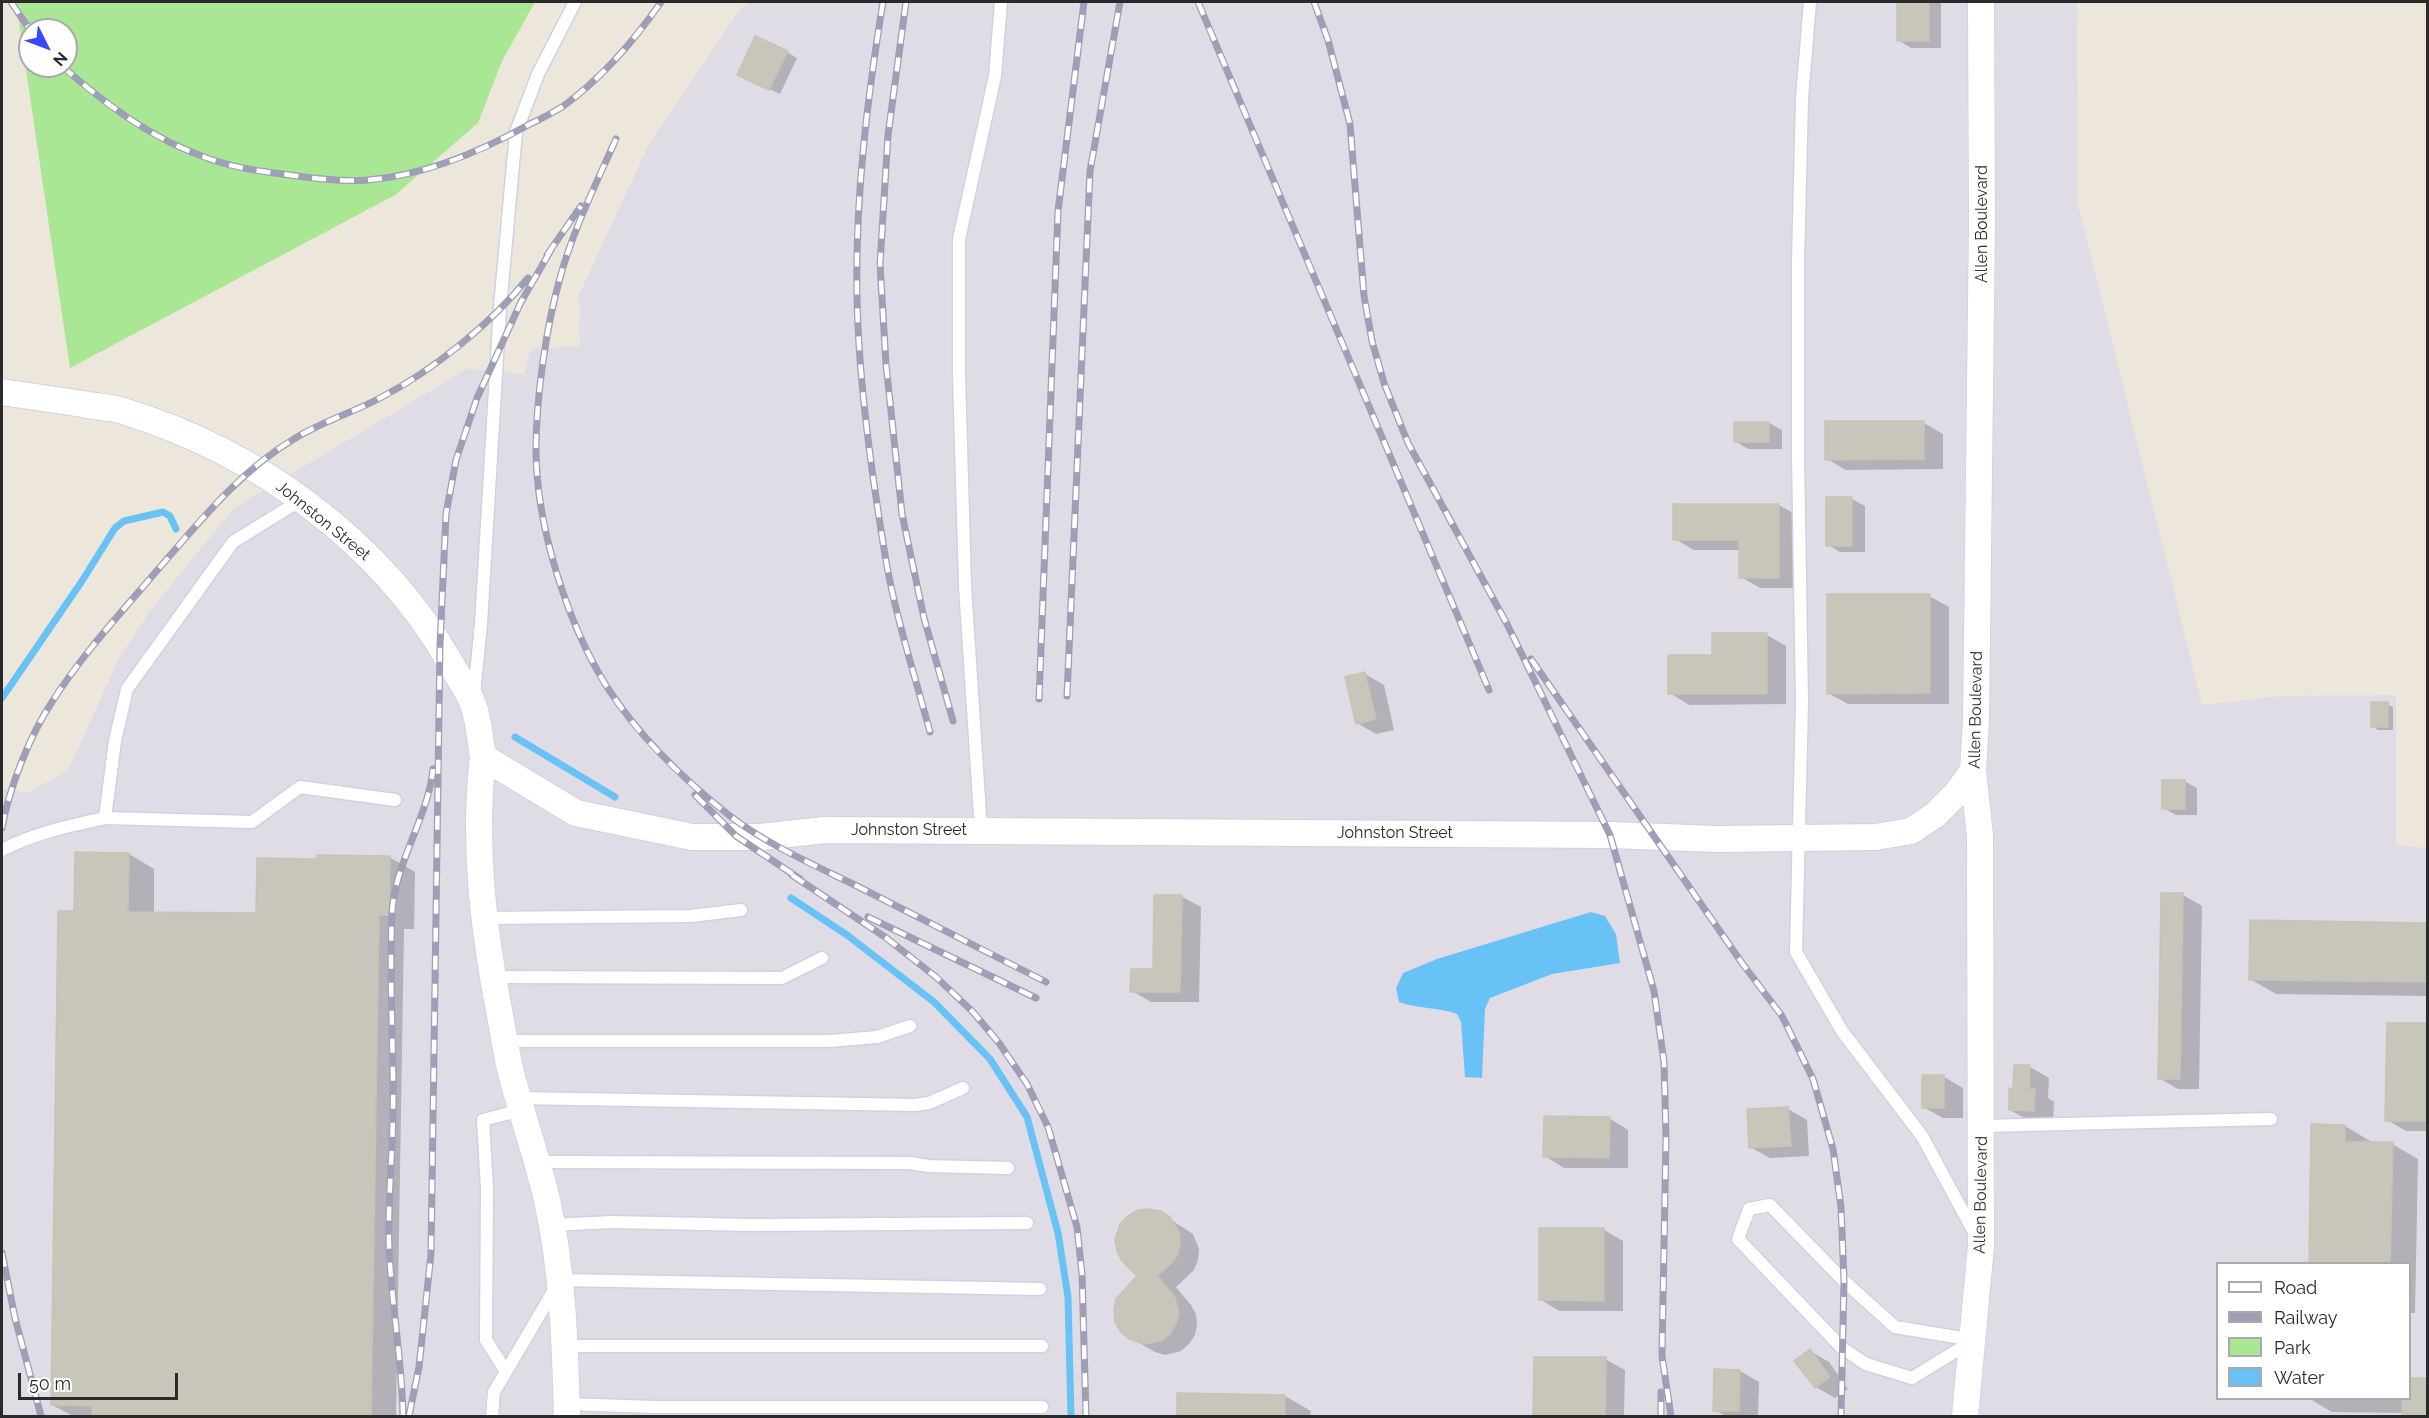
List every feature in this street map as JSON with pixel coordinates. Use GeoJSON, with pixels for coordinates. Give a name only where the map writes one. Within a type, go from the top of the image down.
{"type":"FeatureCollection","features":[{"type":"Feature","properties":{"kind":"street","name":"Allen Boulevard"},"geometry":{"type":"LineString","coordinates":[[1965,1416],[1982,1246],[1980,836],[1973,771],[1976,720],[1982,247],[1981,2]]}},
{"type":"Feature","properties":{"kind":"street","name":"Johnston Street"},"geometry":{"type":"LineString","coordinates":[[2,392],[121,410],[177,430],[254,468],[301,500],[374,562],[412,606],[440,645],[473,704],[483,758],[576,813],[692,837],[761,837],[825,830],[981,830],[1598,835],[1717,839],[1876,837],[1911,831],[1935,815],[1956,794],[1973,771]]}},
{"type":"Feature","properties":{"kind":"street"},"geometry":{"type":"LineString","coordinates":[[483,758],[479,797],[484,918],[505,1041],[551,1224],[560,1281],[567,1410]]}},
{"type":"Feature","properties":{"kind":"lane"},"geometry":{"type":"LineString","coordinates":[[473,704],[481,624],[500,307],[516,132],[538,74],[575,2]]}},
{"type":"Feature","properties":{"kind":"lane"},"geometry":{"type":"LineString","coordinates":[[981,830],[965,586],[958,239],[995,76],[1001,2]]}},
{"type":"Feature","properties":{"kind":"lane"},"geometry":{"type":"LineString","coordinates":[[1810,2],[1802,98],[1799,229],[1798,453],[1802,702],[1796,952],[1842,1031],[1922,1136],[1982,1246]]}},
{"type":"Feature","properties":{"kind":"lane"},"geometry":{"type":"LineString","coordinates":[[105,818],[115,741],[127,689],[233,542],[301,500]]}},
{"type":"Feature","properties":{"kind":"lane"},"geometry":{"type":"LineString","coordinates":[[2,850],[49,831],[105,818],[252,822],[300,787],[395,800]]}},
{"type":"Feature","properties":{"kind":"lane"},"geometry":{"type":"LineString","coordinates":[[484,918],[691,916],[741,910]]}},
{"type":"Feature","properties":{"kind":"lane"},"geometry":{"type":"LineString","coordinates":[[493,977],[782,978],[822,958]]}},
{"type":"Feature","properties":{"kind":"lane"},"geometry":{"type":"LineString","coordinates":[[505,1041],[830,1041],[877,1037],[910,1026]]}},
{"type":"Feature","properties":{"kind":"lane"},"geometry":{"type":"LineString","coordinates":[[505,1370],[486,1340],[487,1188],[483,1120],[520,1104],[915,1105],[929,1103],[963,1089]]}},
{"type":"Feature","properties":{"kind":"lane"},"geometry":{"type":"LineString","coordinates":[[1982,1126],[2271,1119]]}},
{"type":"Feature","properties":{"kind":"lane"},"geometry":{"type":"LineString","coordinates":[[536,1162],[910,1163],[928,1166],[1008,1168]]}},
{"type":"Feature","properties":{"kind":"lane"},"geometry":{"type":"LineString","coordinates":[[1770,1205],[1844,1281],[1895,1327],[1974,1340],[1912,1378],[1866,1364],[1842,1348],[1738,1239],[1749,1209],[1770,1205]]}},
{"type":"Feature","properties":{"kind":"lane"},"geometry":{"type":"LineString","coordinates":[[551,1224],[612,1222],[751,1225],[1027,1223]]}},
{"type":"Feature","properties":{"kind":"lane"},"geometry":{"type":"LineString","coordinates":[[492,1416],[494,1392],[505,1370],[560,1281],[1040,1289]]}},
{"type":"Feature","properties":{"kind":"lane"},"geometry":{"type":"LineString","coordinates":[[565,1346],[1042,1346]]}},
{"type":"Feature","properties":{"kind":"lane"},"geometry":{"type":"LineString","coordinates":[[567,1410],[655,1407],[1042,1407]]}},
{"type":"Feature","properties":{"kind":"shaded area"},"geometry":{"type":"Polygon","coordinates":[[[749,2],[2077,2],[2078,204],[2202,705],[2282,696],[2396,695],[2396,845],[2428,848],[2427,1416],[2,1416],[2,789],[26,793],[68,771],[119,658],[152,608],[234,508],[467,369],[524,374],[531,349],[580,346],[579,295],[648,146],[738,12],[749,2]]]}},
{"type":"Feature","properties":{"kind":"green space"},"geometry":{"type":"Polygon","coordinates":[[[16,2],[535,2],[502,61],[478,123],[395,195],[70,368],[27,78],[78,78],[78,18],[18,18],[16,2]]]}},
{"type":"Feature","properties":{"kind":"water"},"geometry":{"type":"Polygon","coordinates":[[[1591,912],[1605,916],[1616,934],[1620,963],[1552,974],[1490,998],[1485,1009],[1482,1078],[1465,1077],[1461,1022],[1457,1014],[1399,1002],[1396,988],[1403,973],[1437,959],[1591,912]]]}},
{"type":"Feature","properties":{"kind":"building"},"geometry":{"type":"Polygon","coordinates":[[[1897,2],[1929,2],[1929,41],[1897,41],[1897,2]]]}},
{"type":"Feature","properties":{"kind":"building"},"geometry":{"type":"Polygon","coordinates":[[[755,36],[788,51],[769,90],[737,75],[755,36]]]}},
{"type":"Feature","properties":{"kind":"building"},"geometry":{"type":"Polygon","coordinates":[[[1825,421],[1924,421],[1924,459],[1825,460],[1825,421]]]}},
{"type":"Feature","properties":{"kind":"building"},"geometry":{"type":"Polygon","coordinates":[[[1734,422],[1769,422],[1769,442],[1734,442],[1734,422]]]}},
{"type":"Feature","properties":{"kind":"building"},"geometry":{"type":"Polygon","coordinates":[[[1826,497],[1852,497],[1852,546],[1826,546],[1826,497]]]}},
{"type":"Feature","properties":{"kind":"building"},"geometry":{"type":"Polygon","coordinates":[[[1673,504],[1779,504],[1779,578],[1739,578],[1739,540],[1673,540],[1673,504]]]}},
{"type":"Feature","properties":{"kind":"building"},"geometry":{"type":"Polygon","coordinates":[[[1827,594],[1930,594],[1930,693],[1827,694],[1827,594]]]}},
{"type":"Feature","properties":{"kind":"building"},"geometry":{"type":"Polygon","coordinates":[[[1712,633],[1767,633],[1767,694],[1668,694],[1668,655],[1712,655],[1712,633]]]}},
{"type":"Feature","properties":{"kind":"building"},"geometry":{"type":"Polygon","coordinates":[[[1365,672],[1376,719],[1356,724],[1345,677],[1365,672]]]}},
{"type":"Feature","properties":{"kind":"building"},"geometry":{"type":"Polygon","coordinates":[[[2371,702],[2388,702],[2388,727],[2371,727],[2371,702]]]}},
{"type":"Feature","properties":{"kind":"building"},"geometry":{"type":"Polygon","coordinates":[[[2162,780],[2185,780],[2185,809],[2162,809],[2162,780]]]}},
{"type":"Feature","properties":{"kind":"building"},"geometry":{"type":"Polygon","coordinates":[[[75,852],[129,853],[128,912],[256,913],[257,858],[317,859],[317,855],[390,856],[389,915],[379,915],[371,1416],[92,1416],[92,1406],[51,1405],[58,911],[74,911],[75,852]]]}},
{"type":"Feature","properties":{"kind":"building"},"geometry":{"type":"Polygon","coordinates":[[[2161,893],[2183,893],[2180,1079],[2158,1079],[2161,893]]]}},
{"type":"Feature","properties":{"kind":"building"},"geometry":{"type":"Polygon","coordinates":[[[1154,895],[1182,895],[1180,992],[1130,992],[1131,969],[1153,969],[1154,895]]]}},
{"type":"Feature","properties":{"kind":"building"},"geometry":{"type":"Polygon","coordinates":[[[2250,920],[2427,923],[2427,982],[2249,980],[2250,920]]]}},
{"type":"Feature","properties":{"kind":"building"},"geometry":{"type":"Polygon","coordinates":[[[2387,1023],[2427,1023],[2427,1121],[2385,1121],[2387,1023]]]}},
{"type":"Feature","properties":{"kind":"building"},"geometry":{"type":"Polygon","coordinates":[[[2014,1065],[2030,1065],[2029,1089],[2035,1089],[2034,1111],[2009,1110],[2009,1088],[2013,1089],[2014,1065]]]}},
{"type":"Feature","properties":{"kind":"building"},"geometry":{"type":"Polygon","coordinates":[[[1922,1075],[1944,1075],[1944,1108],[1922,1108],[1922,1075]]]}},
{"type":"Feature","properties":{"kind":"building"},"geometry":{"type":"Polygon","coordinates":[[[1788,1107],[1791,1146],[1749,1148],[1747,1109],[1788,1107]]]}},
{"type":"Feature","properties":{"kind":"building"},"geometry":{"type":"Polygon","coordinates":[[[1544,1116],[1610,1117],[1609,1158],[1543,1157],[1544,1116]]]}},
{"type":"Feature","properties":{"kind":"building"},"geometry":{"type":"Polygon","coordinates":[[[2311,1124],[2345,1125],[2345,1142],[2393,1142],[2390,1262],[2309,1262],[2311,1124]]]}},
{"type":"Feature","properties":{"kind":"building"},"geometry":{"type":"Polygon","coordinates":[[[1138,1210],[1160,1211],[1170,1217],[1179,1232],[1178,1254],[1172,1263],[1157,1276],[1175,1297],[1179,1313],[1170,1334],[1161,1341],[1145,1344],[1129,1339],[1120,1331],[1115,1322],[1116,1299],[1137,1276],[1122,1261],[1115,1240],[1120,1224],[1128,1216],[1138,1210]]]}},
{"type":"Feature","properties":{"kind":"building"},"geometry":{"type":"Polygon","coordinates":[[[1539,1228],[1604,1228],[1604,1301],[1539,1300],[1539,1228]]]}},
{"type":"Feature","properties":{"kind":"building"},"geometry":{"type":"Polygon","coordinates":[[[1810,1349],[1830,1377],[1815,1388],[1794,1361],[1810,1349]]]}},
{"type":"Feature","properties":{"kind":"building"},"geometry":{"type":"Polygon","coordinates":[[[1534,1357],[1606,1357],[1605,1416],[1533,1416],[1534,1357]]]}},
{"type":"Feature","properties":{"kind":"building"},"geometry":{"type":"Polygon","coordinates":[[[1714,1369],[1740,1370],[1739,1411],[1713,1411],[1714,1369]]]}},
{"type":"Feature","properties":{"kind":"building"},"geometry":{"type":"Polygon","coordinates":[[[2411,1378],[2427,1378],[2427,1416],[2402,1416],[2402,1400],[2411,1400],[2411,1378]]]}},
{"type":"Feature","properties":{"kind":"building"},"geometry":{"type":"Polygon","coordinates":[[[1177,1393],[1285,1395],[1285,1416],[1177,1416],[1177,1393]]]}},
{"type":"Feature","properties":{"kind":"waterway"},"geometry":{"type":"LineString","coordinates":[[2,698],[82,581],[115,528],[124,521],[163,512],[170,516],[176,529]]}},
{"type":"Feature","properties":{"kind":"waterway"},"geometry":{"type":"LineString","coordinates":[[515,737],[615,797]]}},
{"type":"Feature","properties":{"kind":"waterway"},"geometry":{"type":"LineString","coordinates":[[791,898],[847,935],[934,1002],[990,1059],[1027,1117],[1058,1233],[1068,1297],[1071,1416]]}},
{"type":"Feature","properties":{"kind":"railway"},"geometry":{"type":"LineString","coordinates":[[11,2],[22,18]]}},
{"type":"Feature","properties":{"kind":"railway"},"geometry":{"type":"LineString","coordinates":[[76,78],[112,107],[148,131],[207,158],[273,173],[325,179],[368,180],[411,173],[452,161],[492,144],[562,107],[616,59],[661,2]]}},
{"type":"Feature","properties":{"kind":"railway"},"geometry":{"type":"LineString","coordinates":[[883,2],[867,113],[860,187],[857,262],[860,364],[886,561],[900,625],[930,732]]}},
{"type":"Feature","properties":{"kind":"railway"},"geometry":{"type":"LineString","coordinates":[[906,2],[888,135],[880,264],[886,364],[902,514],[924,618],[953,721]]}},
{"type":"Feature","properties":{"kind":"railway"},"geometry":{"type":"LineString","coordinates":[[1039,699],[1058,211],[1084,2]]}},
{"type":"Feature","properties":{"kind":"railway"},"geometry":{"type":"LineString","coordinates":[[1067,696],[1090,171],[1120,2]]}},
{"type":"Feature","properties":{"kind":"railway"},"geometry":{"type":"LineString","coordinates":[[1198,2],[1489,690]]}},
{"type":"Feature","properties":{"kind":"railway"},"geometry":{"type":"LineString","coordinates":[[1314,2],[1328,40],[1350,124],[1364,296],[1372,341],[1384,383],[1408,443],[1507,624],[1610,835],[1654,991],[1664,1062],[1666,1137],[1662,1356],[1671,1416]]}},
{"type":"Feature","properties":{"kind":"railway"},"geometry":{"type":"LineString","coordinates":[[616,139],[578,225],[560,278],[546,340],[536,429],[537,478],[548,541],[567,604],[592,662],[620,706],[663,757],[730,816],[792,854],[1046,982]]}},
{"type":"Feature","properties":{"kind":"railway"},"geometry":{"type":"LineString","coordinates":[[547,255],[581,206]]}},
{"type":"Feature","properties":{"kind":"railway"},"geometry":{"type":"LineString","coordinates":[[409,1416],[419,1367],[431,1254],[440,645],[446,514],[456,460],[477,398],[521,302],[551,250]]}},
{"type":"Feature","properties":{"kind":"railway"},"geometry":{"type":"LineString","coordinates":[[2,828],[15,779],[28,746],[63,685],[114,620],[219,501],[254,467],[294,439],[380,398],[440,360],[479,329],[528,278]]}},
{"type":"Feature","properties":{"kind":"railway"},"geometry":{"type":"LineString","coordinates":[[1531,659],[1742,963],[1782,1016],[1813,1079],[1833,1149],[1841,1207],[1844,1281],[1841,1416]]}},
{"type":"Feature","properties":{"kind":"railway"},"geometry":{"type":"LineString","coordinates":[[403,1416],[389,1244],[393,1117],[392,913],[399,876],[425,805],[433,769]]}},
{"type":"Feature","properties":{"kind":"railway"},"geometry":{"type":"LineString","coordinates":[[695,795],[736,836],[800,879]]}},
{"type":"Feature","properties":{"kind":"railway"},"geometry":{"type":"LineString","coordinates":[[792,875],[885,937],[936,977],[973,1012],[999,1043],[1027,1084],[1048,1127],[1077,1227],[1082,1274],[1086,1416]]}},
{"type":"Feature","properties":{"kind":"railway"},"geometry":{"type":"LineString","coordinates":[[868,917],[1036,998]]}},
{"type":"Feature","properties":{"kind":"railway"},"geometry":{"type":"LineString","coordinates":[[2,1253],[15,1318],[41,1416]]}},
{"type":"Feature","properties":{"kind":"railway"},"geometry":{"type":"LineString","coordinates":[[1661,1392],[1661,1416]]}}]}
